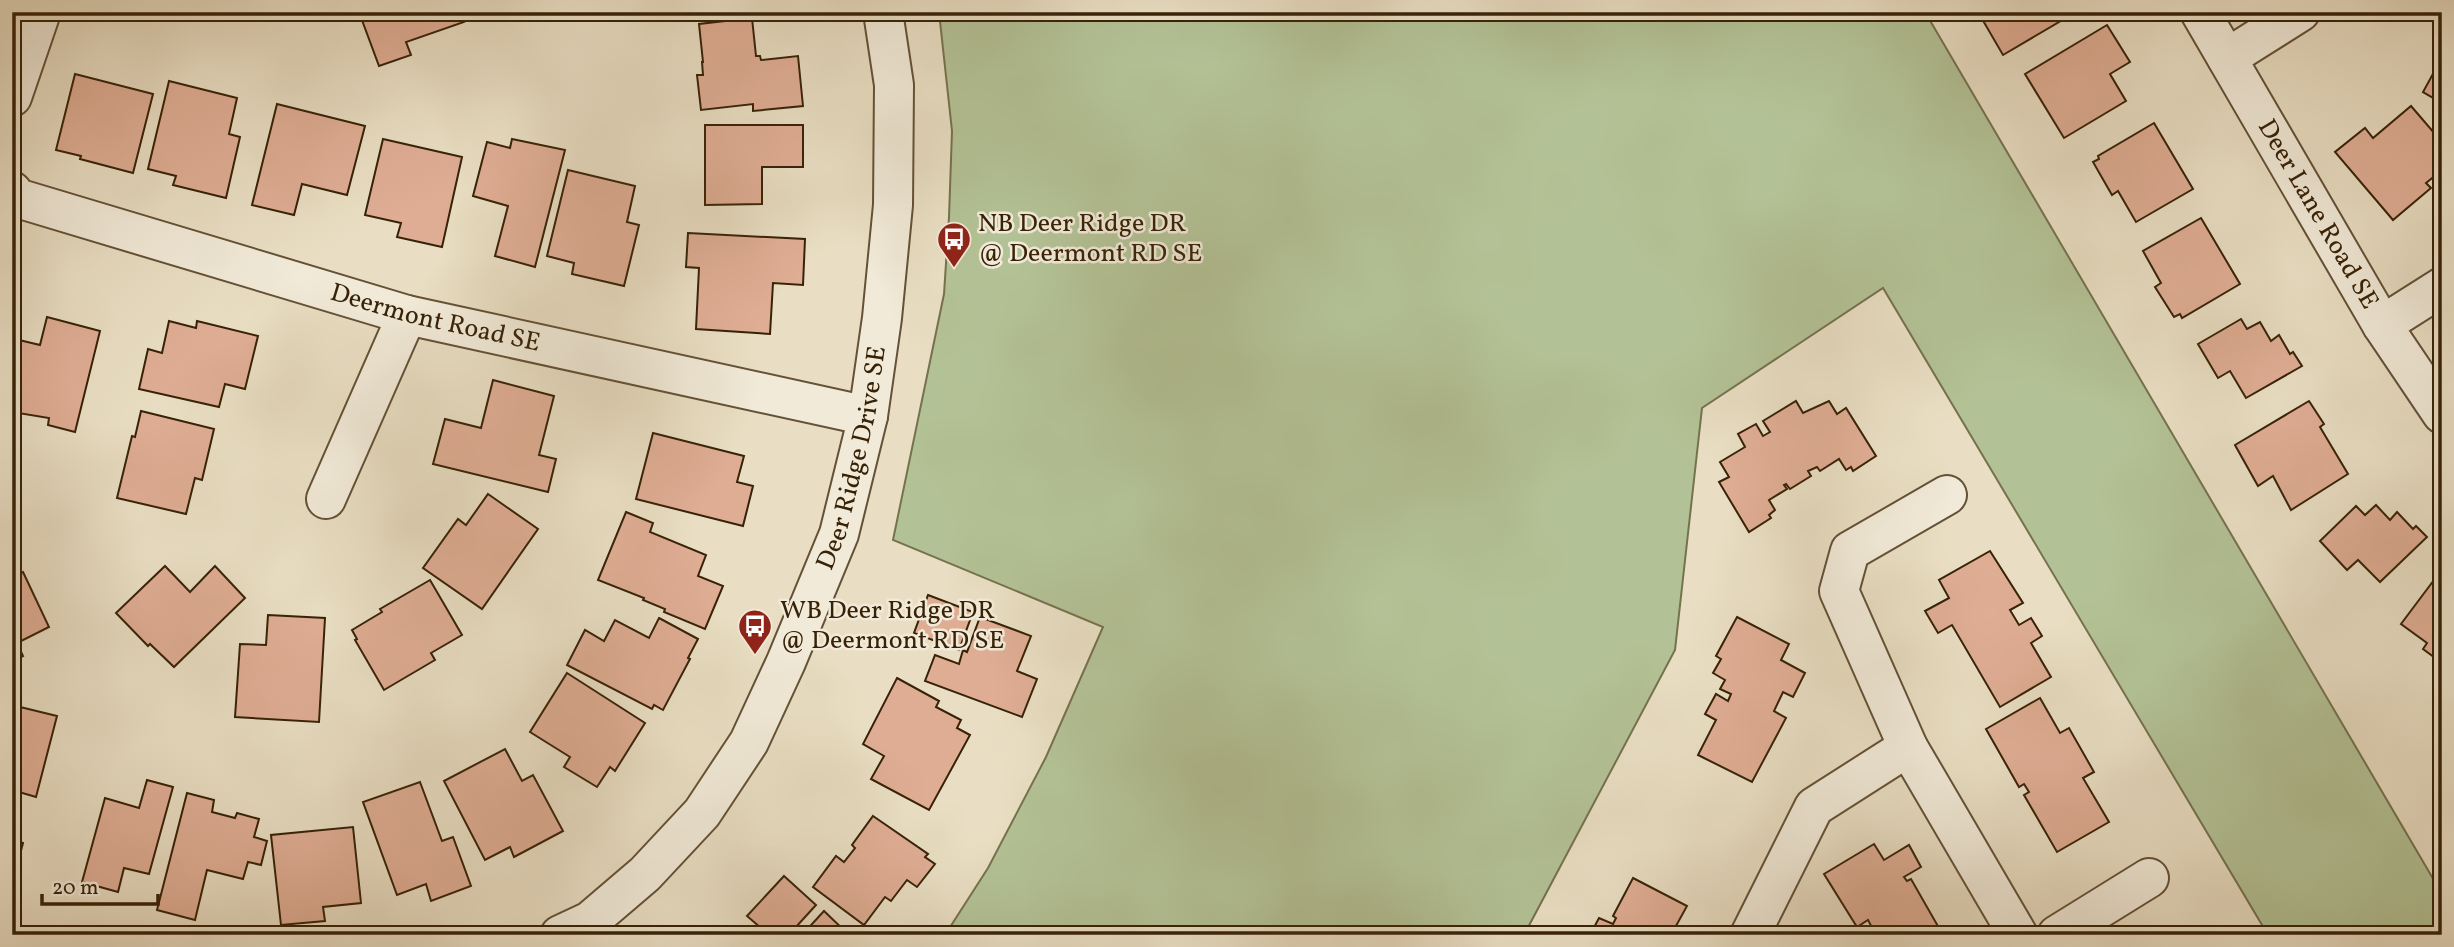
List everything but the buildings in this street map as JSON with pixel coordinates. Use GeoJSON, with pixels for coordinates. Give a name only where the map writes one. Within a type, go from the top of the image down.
{"type":"FeatureCollection","features":[{"type":"Feature","properties":{"kind":"street"},"geometry":{"type":"LineString","coordinates":[[12,97],[41,12]]}},
{"type":"Feature","properties":{"kind":"street","name":"Deer Ridge Drive SE"},"geometry":{"type":"LineString","coordinates":[[560,935],[590,920],[645,874],[702,813],[750,742],[839,534],[868,416],[882,318],[893,205],[894,85],[883,12]]}},
{"type":"Feature","properties":{"kind":"street","name":"Deer Lane Road SE"},"geometry":{"type":"LineString","coordinates":[[2200,12],[2382,325],[2442,414]]}},
{"type":"Feature","properties":{"kind":"street"},"geometry":{"type":"LineString","coordinates":[[2227,58],[2300,12]]}},
{"type":"Feature","properties":{"kind":"street","name":"Deermont Road SE"},"geometry":{"type":"LineString","coordinates":[[12,191],[17,198],[407,315],[868,416]]}},
{"type":"Feature","properties":{"kind":"street"},"geometry":{"type":"LineString","coordinates":[[2382,325],[2442,287]]}},
{"type":"Feature","properties":{"kind":"street"},"geometry":{"type":"LineString","coordinates":[[326,499],[407,315]]}},
{"type":"Feature","properties":{"kind":"street"},"geometry":{"type":"LineString","coordinates":[[1947,495],[1850,551],[1839,592],[1908,747],[2018,935]]}},
{"type":"Feature","properties":{"kind":"street"},"geometry":{"type":"LineString","coordinates":[[1750,935],[1814,807],[1908,747]]}},
{"type":"Feature","properties":{"kind":"street"},"geometry":{"type":"LineString","coordinates":[[2057,935],[2149,878]]}},
{"type":"Feature","properties":{"kind":"green space"},"geometry":{"type":"Polygon","coordinates":[[[939,12],[1925,12],[2442,894],[2442,935],[2268,935],[1883,288],[1702,408],[1675,650],[1524,935],[945,935],[988,868],[1046,757],[1103,627],[893,540],[944,294],[952,131],[939,12]]]}},
{"type":"Feature","properties":{"kind":"place","name":"NB Deer Ridge DR @ Deermont RD SE"},"geometry":{"type":"Point","coordinates":[954,269]}},
{"type":"Feature","properties":{"kind":"place","name":"WB Deer Ridge DR @ Deermont RD SE"},"geometry":{"type":"Point","coordinates":[755,656]}}]}
